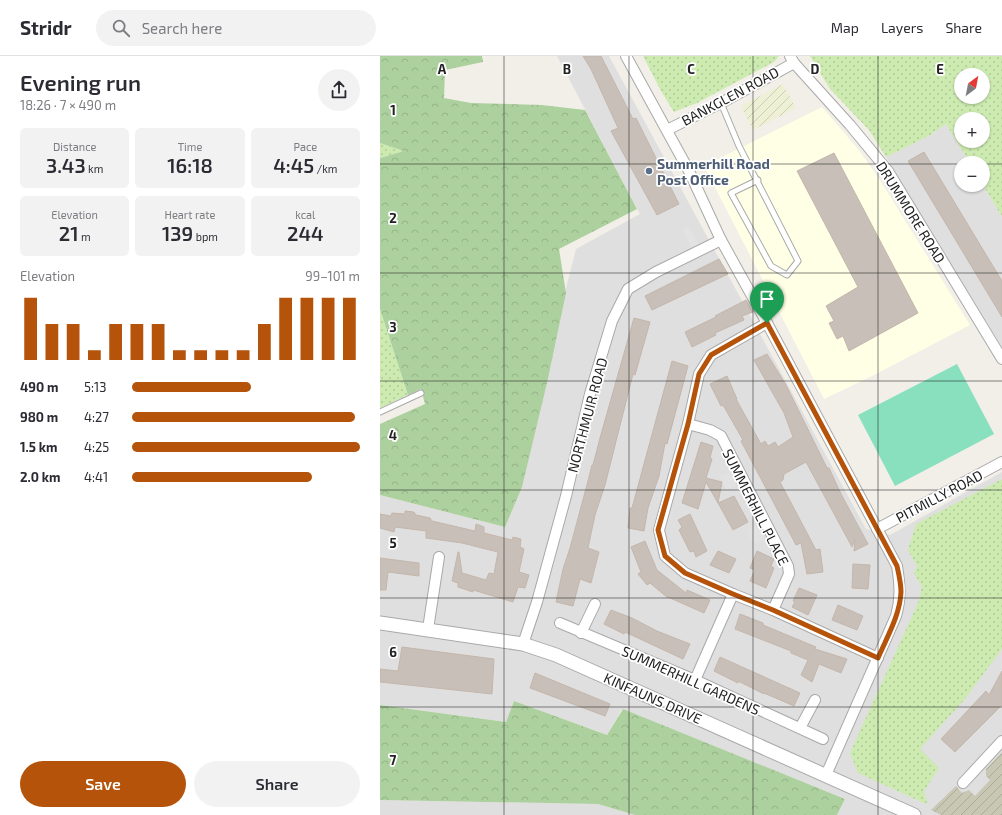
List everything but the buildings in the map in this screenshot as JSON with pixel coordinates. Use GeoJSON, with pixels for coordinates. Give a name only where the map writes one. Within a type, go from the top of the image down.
{"type":"FeatureCollection","features":[{"type":"Feature","properties":{"kind":"street"},"geometry":{"type":"LineString","coordinates":[[626,56],[689,171],[721,240],[897,566],[901,591],[896,616],[826,775]]}},
{"type":"Feature","properties":{"kind":"street","name":"BANKGLEN ROAD"},"geometry":{"type":"LineString","coordinates":[[666,130],[721,102],[792,59]]}},
{"type":"Feature","properties":{"kind":"street","name":"DRUMMORE ROAD"},"geometry":{"type":"LineString","coordinates":[[792,59],[888,171],[1002,359]]}},
{"type":"Feature","properties":{"kind":"street","name":"NORTHMUIR ROAD"},"geometry":{"type":"LineString","coordinates":[[523,644],[537,602],[566,496],[590,394],[612,321],[628,289],[656,272],[721,240]]}},
{"type":"Feature","properties":{"kind":"street"},"geometry":{"type":"LineString","coordinates":[[767,323],[711,355],[699,374],[688,424],[658,530],[665,556],[685,573],[773,610],[878,658]]}},
{"type":"Feature","properties":{"kind":"street","name":"SUMMERHILL PLACE"},"geometry":{"type":"LineString","coordinates":[[688,424],[710,430],[720,436],[788,566],[789,574],[773,610]]}},
{"type":"Feature","properties":{"kind":"street","name":"PITMILLY ROAD"},"geometry":{"type":"LineString","coordinates":[[876,529],[1002,462]]}},
{"type":"Feature","properties":{"kind":"street"},"geometry":{"type":"LineString","coordinates":[[428,629],[439,557]]}},
{"type":"Feature","properties":{"kind":"street"},"geometry":{"type":"LineString","coordinates":[[695,680],[733,594]]}},
{"type":"Feature","properties":{"kind":"street"},"geometry":{"type":"LineString","coordinates":[[581,633],[595,604]]}},
{"type":"Feature","properties":{"kind":"street","name":"KINFAUNS DRIVE"},"geometry":{"type":"LineString","coordinates":[[380,623],[523,644],[556,655],[914,815]]}},
{"type":"Feature","properties":{"kind":"street","name":"SUMMERHILL GARDENS"},"geometry":{"type":"LineString","coordinates":[[560,623],[695,680],[823,739]]}},
{"type":"Feature","properties":{"kind":"street"},"geometry":{"type":"LineString","coordinates":[[800,728],[815,700]]}},
{"type":"Feature","properties":{"kind":"street"},"geometry":{"type":"LineString","coordinates":[[963,783],[1002,741]]}},
{"type":"Feature","properties":{"kind":"lane"},"geometry":{"type":"LineString","coordinates":[[721,102],[739,146],[758,180],[798,261],[787,274],[770,266],[731,193],[758,180]]}},
{"type":"Feature","properties":{"kind":"lane"},"geometry":{"type":"LineString","coordinates":[[380,412],[420,393]]}},
{"type":"Feature","properties":{"kind":"shaded area"},"geometry":{"type":"Polygon","coordinates":[[[557,56],[609,56],[866,529],[890,535],[1002,472],[1002,815],[837,815],[845,799],[622,709],[607,735],[514,701],[506,722],[380,705],[380,495],[505,527],[576,249],[640,214],[557,56]]]}},
{"type":"Feature","properties":{"kind":"shaded area"},"geometry":{"type":"Polygon","coordinates":[[[783,84],[796,108],[753,130],[741,106],[783,84]]]}},
{"type":"Feature","properties":{"kind":"shaded area"},"geometry":{"type":"Polygon","coordinates":[[[822,107],[858,149],[878,177],[970,325],[824,399],[704,166],[822,107]]]}},
{"type":"Feature","properties":{"kind":"shaded area"},"geometry":{"type":"Polygon","coordinates":[[[946,124],[954,137],[954,148],[961,148],[966,156],[954,156],[954,192],[987,192],[1002,217],[1002,347],[886,157],[929,136],[946,124]]]}},
{"type":"Feature","properties":{"kind":"shaded area"},"geometry":{"type":"Polygon","coordinates":[[[688,226],[702,250],[695,253],[682,230],[688,226]]]}},
{"type":"Feature","properties":{"kind":"shaded area"},"geometry":{"type":"Polygon","coordinates":[[[730,472],[736,485],[726,490],[720,476],[730,472]]]}},
{"type":"Feature","properties":{"kind":"shaded area"},"geometry":{"type":"Polygon","coordinates":[[[757,525],[764,539],[754,544],[747,530],[757,525]]]}},
{"type":"Feature","properties":{"kind":"shaded area"},"geometry":{"type":"Polygon","coordinates":[[[1002,752],[1002,815],[941,815],[931,810],[956,786],[962,793],[969,790],[975,796],[990,780],[986,776],[986,769],[1002,752]]]}},
{"type":"Feature","properties":{"kind":"shaded area"},"geometry":{"type":"Polygon","coordinates":[[[380,800],[598,804],[635,815],[380,815],[380,800]]]}},
{"type":"Feature","properties":{"kind":"green space"},"geometry":{"type":"Polygon","coordinates":[[[380,56],[482,56],[483,62],[445,70],[444,98],[471,103],[542,105],[585,110],[637,209],[559,249],[566,293],[547,383],[522,487],[505,527],[380,495],[380,424],[425,404],[421,389],[408,395],[380,309],[380,158],[404,151],[380,143],[380,56]]]}},
{"type":"Feature","properties":{"kind":"green space"},"geometry":{"type":"Polygon","coordinates":[[[643,56],[779,56],[774,62],[697,103],[674,112],[661,91],[643,56]]]}},
{"type":"Feature","properties":{"kind":"green space"},"geometry":{"type":"Polygon","coordinates":[[[810,56],[1002,56],[1002,217],[987,192],[990,192],[990,156],[966,156],[961,148],[990,148],[990,112],[954,112],[954,137],[946,124],[929,136],[886,157],[869,130],[830,89],[810,56]]]}},
{"type":"Feature","properties":{"kind":"green space"},"geometry":{"type":"Polygon","coordinates":[[[380,143],[405,151],[380,158],[380,143]]]}},
{"type":"Feature","properties":{"kind":"green space"},"geometry":{"type":"Polygon","coordinates":[[[380,309],[408,395],[380,408],[380,309]]]}},
{"type":"Feature","properties":{"kind":"green space"},"geometry":{"type":"Polygon","coordinates":[[[957,364],[994,434],[895,486],[858,415],[957,364]]]}},
{"type":"Feature","properties":{"kind":"green space"},"geometry":{"type":"Polygon","coordinates":[[[1002,479],[1002,648],[964,700],[920,749],[939,768],[924,791],[927,802],[926,804],[858,773],[850,753],[918,603],[922,587],[914,573],[917,566],[908,550],[916,524],[1002,479]]]}},
{"type":"Feature","properties":{"kind":"green space"},"geometry":{"type":"Polygon","coordinates":[[[514,701],[607,735],[623,709],[845,799],[837,815],[635,815],[598,804],[380,800],[380,705],[506,722],[514,701]]]}},
{"type":"Feature","properties":{"kind":"place","name":"Summerhill Road Post Office"},"geometry":{"type":"Point","coordinates":[649,171]}},
{"type":"Feature","properties":{"kind":"route"},"geometry":{"type":"LineString","coordinates":[[767,323],[897,566],[901,591],[899,606],[878,658],[773,610],[685,573],[665,556],[658,530],[688,424],[699,374],[711,355],[767,323]]}}]}
